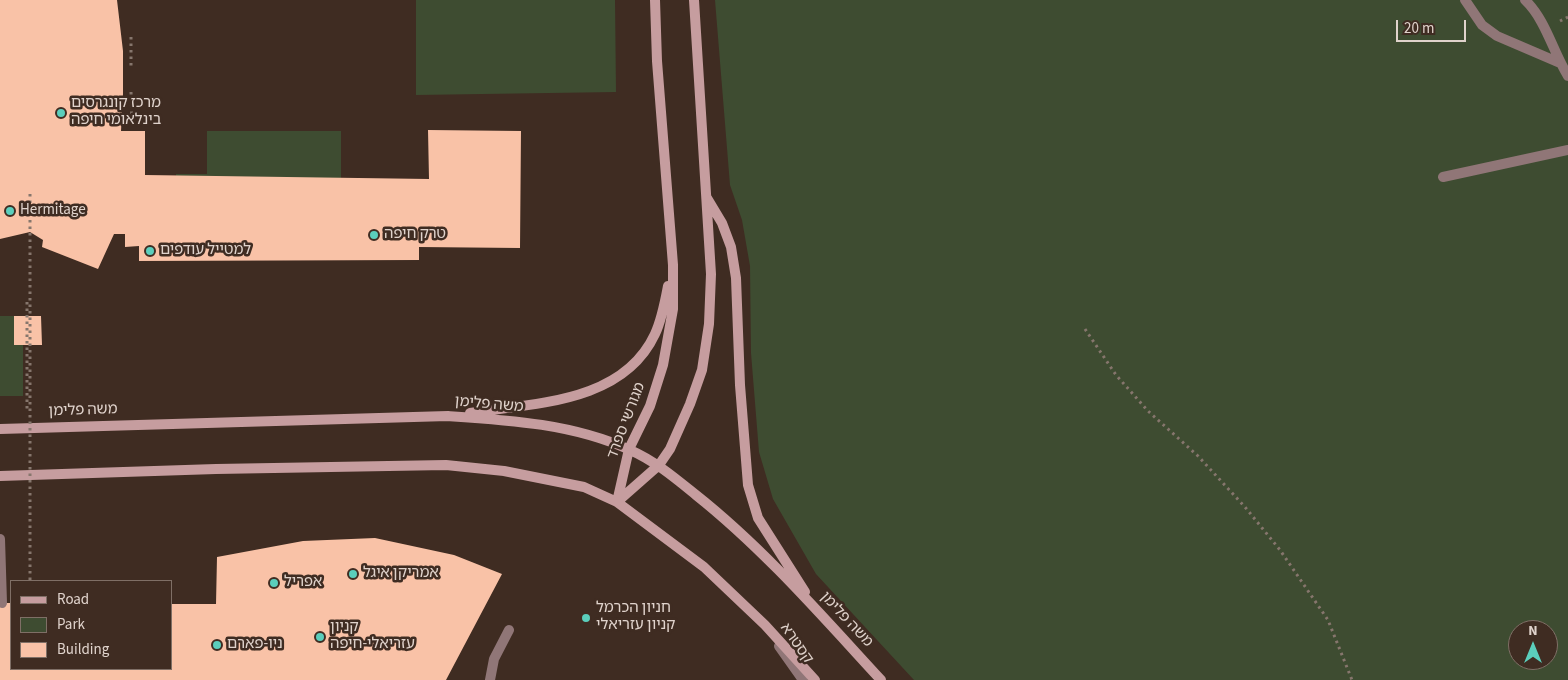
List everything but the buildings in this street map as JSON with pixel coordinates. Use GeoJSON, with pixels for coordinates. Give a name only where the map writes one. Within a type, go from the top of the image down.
{"type":"FeatureCollection","features":[{"type":"Feature","properties":{"kind":"main road","name":"מגורשי ספרד"},"geometry":{"type":"LineString","coordinates":[[617,502],[629,449],[650,406],[663,365],[672,309],[672,265],[655,0]]}},
{"type":"Feature","properties":{"kind":"main road"},"geometry":{"type":"LineString","coordinates":[[617,502],[659,465],[670,449],[690,404],[702,370],[709,324],[711,274],[694,0]]}},
{"type":"Feature","properties":{"kind":"main road"},"geometry":{"type":"LineString","coordinates":[[706,197],[722,224],[731,247],[736,278],[740,385],[748,485],[758,518],[815,608]]}},
{"type":"Feature","properties":{"kind":"main road"},"geometry":{"type":"LineString","coordinates":[[448,416],[553,401],[592,391],[623,374],[640,356],[654,334],[663,310],[672,265]]}},
{"type":"Feature","properties":{"kind":"main road","name":"משה פלימן"},"geometry":{"type":"LineString","coordinates":[[0,429],[448,416],[507,420],[575,432],[629,449],[659,465],[728,520],[815,608],[881,680]]}},
{"type":"Feature","properties":{"kind":"main road"},"geometry":{"type":"LineString","coordinates":[[0,476],[446,465],[504,471],[584,487],[617,502],[704,566],[765,625],[816,680]]}},
{"type":"Feature","properties":{"kind":"street"},"geometry":{"type":"LineString","coordinates":[[1465,0],[1482,25],[1496,36],[1560,63]]}},
{"type":"Feature","properties":{"kind":"street"},"geometry":{"type":"LineString","coordinates":[[1526,0],[1539,18],[1568,76]]}},
{"type":"Feature","properties":{"kind":"street"},"geometry":{"type":"LineString","coordinates":[[1443,177],[1568,150]]}},
{"type":"Feature","properties":{"kind":"street"},"geometry":{"type":"LineString","coordinates":[[0,539],[2,603]]}},
{"type":"Feature","properties":{"kind":"street","name":"קסטרא"},"geometry":{"type":"LineString","coordinates":[[765,625],[803,680]]}},
{"type":"Feature","properties":{"kind":"street"},"geometry":{"type":"LineString","coordinates":[[490,680],[494,659],[508,630]]}},
{"type":"Feature","properties":{"kind":"path"},"geometry":{"type":"LineString","coordinates":[[132,37],[132,68]]}},
{"type":"Feature","properties":{"kind":"path"},"geometry":{"type":"LineString","coordinates":[[132,92],[132,123]]}},
{"type":"Feature","properties":{"kind":"path"},"geometry":{"type":"LineString","coordinates":[[30,194],[30,580]]}},
{"type":"Feature","properties":{"kind":"path"},"geometry":{"type":"LineString","coordinates":[[27,302],[27,428]]}},
{"type":"Feature","properties":{"kind":"path"},"geometry":{"type":"LineString","coordinates":[[1085,329],[1116,375],[1148,411],[1198,456],[1245,507],[1280,550],[1328,620],[1352,680]]}},
{"type":"Feature","properties":{"kind":"green space"},"geometry":{"type":"Polygon","coordinates":[[[416,0],[615,0],[616,92],[416,95],[416,0]]]}},
{"type":"Feature","properties":{"kind":"green space"},"geometry":{"type":"Polygon","coordinates":[[[715,0],[1568,0],[1568,680],[914,680],[816,574],[773,499],[759,452],[751,353],[750,266],[742,220],[730,185],[715,0]]]}},
{"type":"Feature","properties":{"kind":"green space"},"geometry":{"type":"Polygon","coordinates":[[[207,131],[341,131],[341,238],[175,237],[176,174],[207,174],[207,131]]]}},
{"type":"Feature","properties":{"kind":"green space"},"geometry":{"type":"Polygon","coordinates":[[[0,316],[14,316],[15,345],[23,345],[23,396],[0,396],[0,316]]]}},
{"type":"Feature","properties":{"kind":"place","name":"מרכז קונגרסים בינלאומי חיפה"},"geometry":{"type":"Point","coordinates":[61,113]}},
{"type":"Feature","properties":{"kind":"place","name":"Hermitage"},"geometry":{"type":"Point","coordinates":[10,211]}},
{"type":"Feature","properties":{"kind":"place","name":"טרק חיפה"},"geometry":{"type":"Point","coordinates":[374,235]}},
{"type":"Feature","properties":{"kind":"place","name":"למטייל עודפים"},"geometry":{"type":"Point","coordinates":[150,251]}},
{"type":"Feature","properties":{"kind":"place","name":"אמריקן איגל"},"geometry":{"type":"Point","coordinates":[353,574]}},
{"type":"Feature","properties":{"kind":"place","name":"אפריל"},"geometry":{"type":"Point","coordinates":[274,583]}},
{"type":"Feature","properties":{"kind":"place","name":"חניון הכרמל קניון עזריאלי"},"geometry":{"type":"Point","coordinates":[586,618]}},
{"type":"Feature","properties":{"kind":"place","name":"קניון עזריאלי-חיפה"},"geometry":{"type":"Point","coordinates":[320,637]}},
{"type":"Feature","properties":{"kind":"place","name":"ניו-פארם"},"geometry":{"type":"Point","coordinates":[217,645]}}]}
